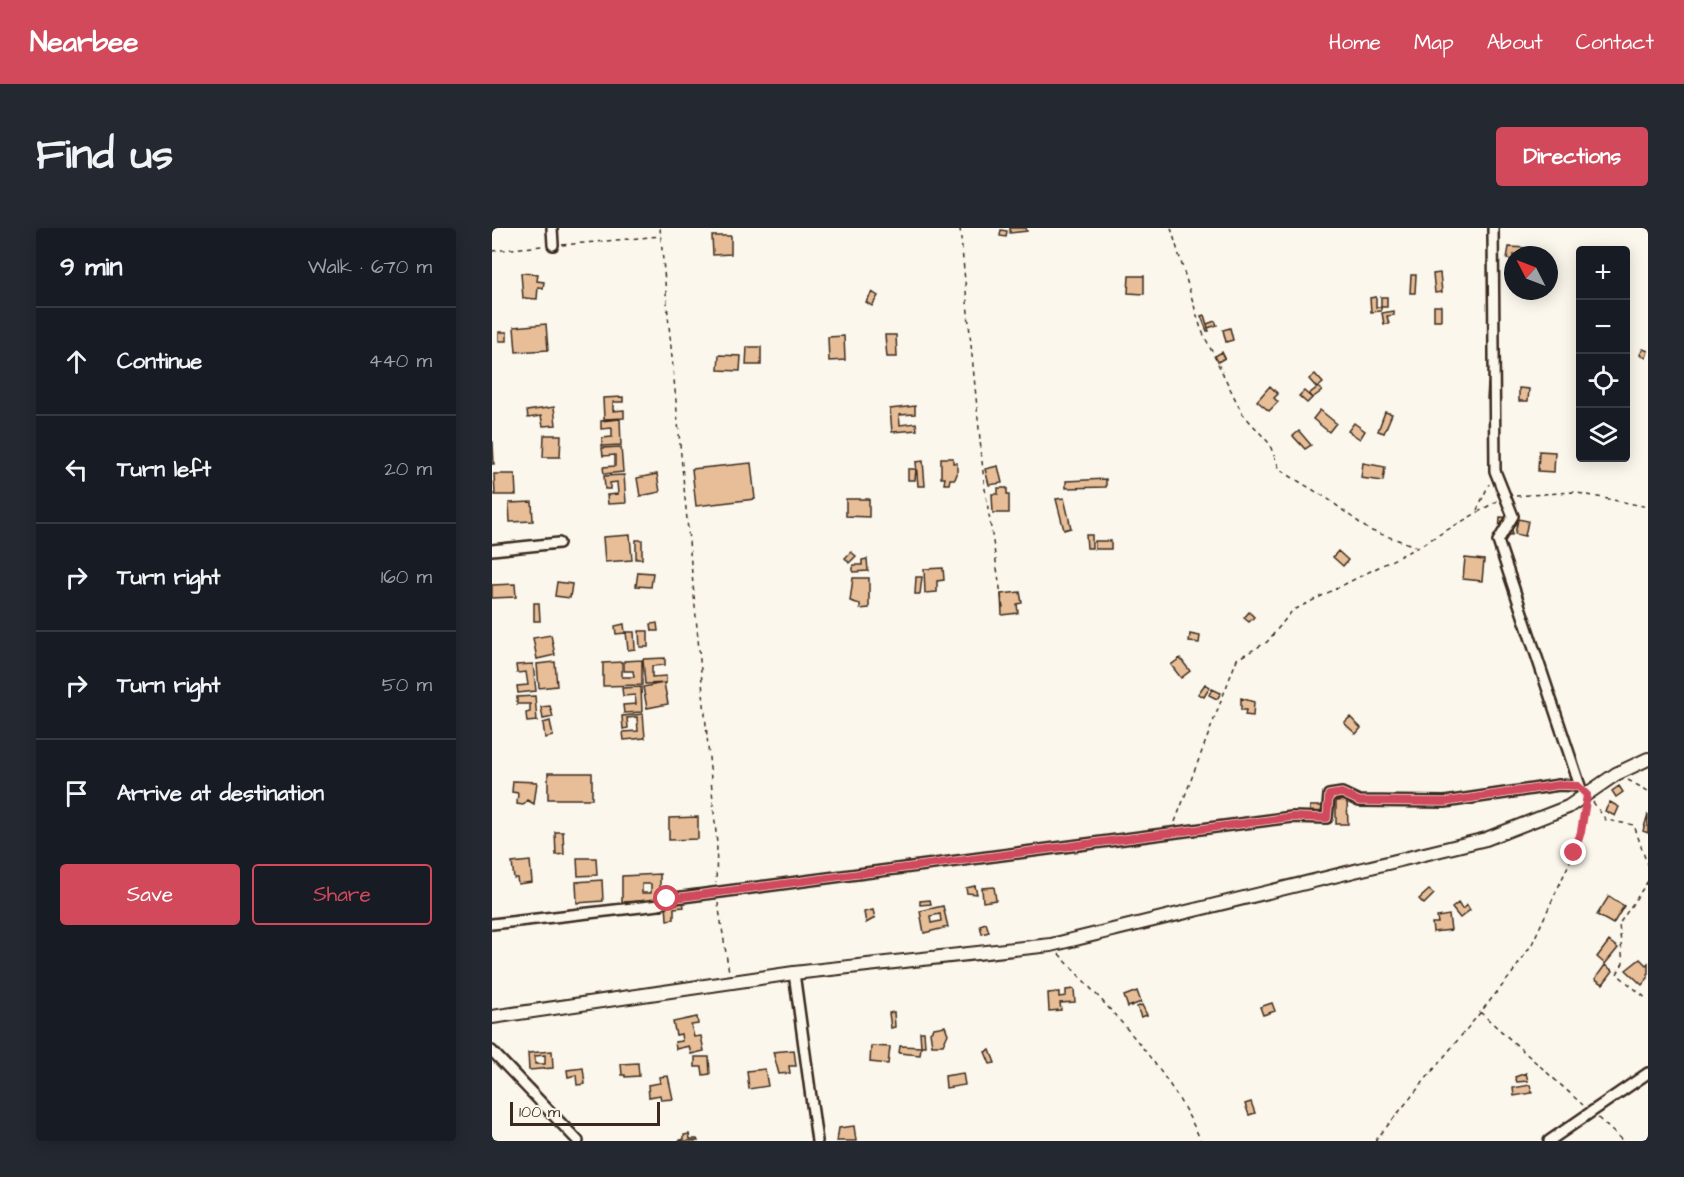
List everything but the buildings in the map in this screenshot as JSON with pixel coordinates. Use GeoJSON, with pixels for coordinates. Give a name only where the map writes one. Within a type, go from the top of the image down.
{"type":"FeatureCollection","features":[{"type":"Feature","properties":{"kind":"street"},"geometry":{"type":"LineString","coordinates":[[552,228],[553,245]]}},
{"type":"Feature","properties":{"kind":"street"},"geometry":{"type":"LineString","coordinates":[[1493,228],[1495,471],[1513,516],[1498,541],[1582,790]]}},
{"type":"Feature","properties":{"kind":"street"},"geometry":{"type":"LineString","coordinates":[[492,550],[559,543]]}},
{"type":"Feature","properties":{"kind":"street"},"geometry":{"type":"LineString","coordinates":[[492,1017],[794,973],[1051,945],[1486,839],[1568,807],[1582,790],[1648,759]]}},
{"type":"Feature","properties":{"kind":"street"},"geometry":{"type":"LineString","coordinates":[[492,924],[659,905],[667,899],[1292,817],[1327,818],[1329,795],[1342,793],[1359,801],[1445,802],[1559,785],[1582,790]]}},
{"type":"Feature","properties":{"kind":"street"},"geometry":{"type":"LineString","coordinates":[[794,973],[817,1141]]}},
{"type":"Feature","properties":{"kind":"street"},"geometry":{"type":"LineString","coordinates":[[492,1051],[578,1141]]}},
{"type":"Feature","properties":{"kind":"street"},"geometry":{"type":"LineString","coordinates":[[1549,1141],[1648,1073]]}},
{"type":"Feature","properties":{"kind":"path"},"geometry":{"type":"LineString","coordinates":[[660,228],[717,844],[716,894],[731,982]]}},
{"type":"Feature","properties":{"kind":"path"},"geometry":{"type":"LineString","coordinates":[[960,228],[984,482],[1003,608]]}},
{"type":"Feature","properties":{"kind":"path"},"geometry":{"type":"LineString","coordinates":[[1171,228],[1201,329],[1242,413],[1269,443],[1280,470],[1328,499],[1369,531],[1418,547]]}},
{"type":"Feature","properties":{"kind":"path"},"geometry":{"type":"LineString","coordinates":[[492,250],[661,236]]}},
{"type":"Feature","properties":{"kind":"path"},"geometry":{"type":"LineString","coordinates":[[1477,511],[1495,471]]}},
{"type":"Feature","properties":{"kind":"path"},"geometry":{"type":"LineString","coordinates":[[1171,834],[1237,659],[1267,642],[1292,611],[1418,547],[1477,511],[1505,497],[1573,492],[1648,507]]}},
{"type":"Feature","properties":{"kind":"path"},"geometry":{"type":"LineString","coordinates":[[1616,774],[1648,791]]}},
{"type":"Feature","properties":{"kind":"path"},"geometry":{"type":"LineString","coordinates":[[1582,790],[1606,820],[1634,825],[1648,867]]}},
{"type":"Feature","properties":{"kind":"path"},"geometry":{"type":"LineString","coordinates":[[1375,1141],[1479,1011],[1511,975],[1532,944],[1574,853],[1581,832],[1582,790]]}},
{"type":"Feature","properties":{"kind":"path"},"geometry":{"type":"LineString","coordinates":[[1648,881],[1619,924],[1623,963],[1617,974],[1648,1000]]}},
{"type":"Feature","properties":{"kind":"path"},"geometry":{"type":"LineString","coordinates":[[1051,945],[1151,1055],[1190,1115],[1201,1141]]}},
{"type":"Feature","properties":{"kind":"path"},"geometry":{"type":"LineString","coordinates":[[1479,1011],[1623,1141]]}},
{"type":"Feature","properties":{"kind":"route"},"geometry":{"type":"LineString","coordinates":[[667,899],[1292,817],[1327,818],[1329,795],[1342,793],[1359,801],[1445,802],[1559,785],[1578,786],[1587,795],[1581,832],[1574,853]]}}]}
